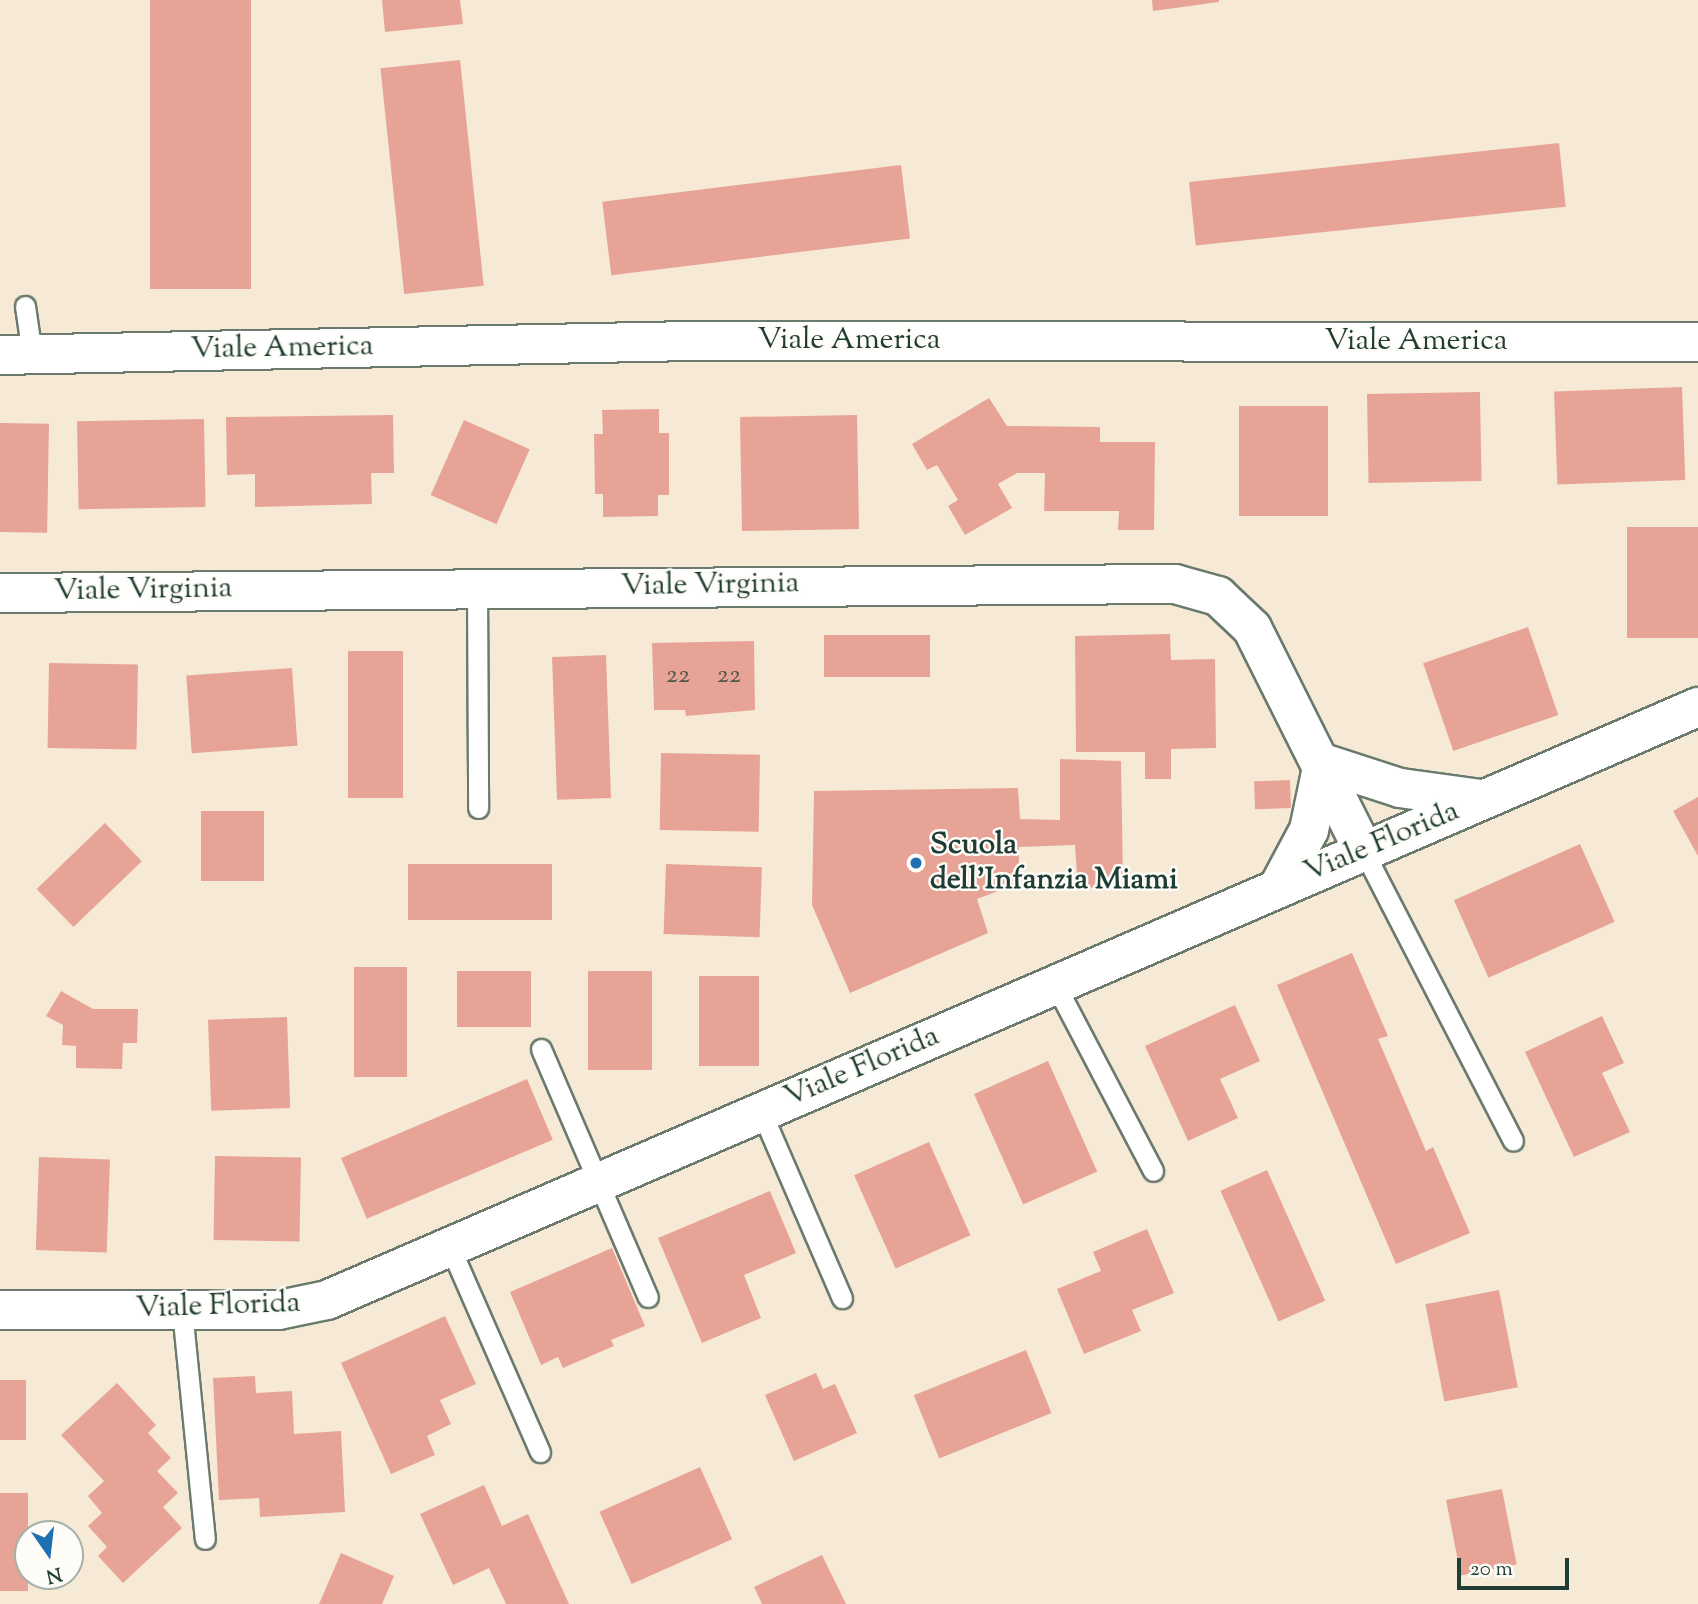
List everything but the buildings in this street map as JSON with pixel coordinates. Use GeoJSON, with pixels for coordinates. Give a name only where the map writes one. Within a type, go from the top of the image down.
{"type":"FeatureCollection","features":[{"type":"Feature","properties":{"kind":"street","name":"Viale America"},"geometry":{"type":"LineString","coordinates":[[16,355],[692,341],[1698,342]]}},
{"type":"Feature","properties":{"kind":"street","name":"Viale Virginia"},"geometry":{"type":"LineString","coordinates":[[0,593],[1133,582],[1200,589],[1218,596],[1252,628],[1323,763],[1363,850]]}},
{"type":"Feature","properties":{"kind":"street","name":"Viale Florida"},"geometry":{"type":"LineString","coordinates":[[0,1310],[182,1310],[305,1306],[450,1247],[1698,707]]}},
{"type":"Feature","properties":{"kind":"street"},"geometry":{"type":"LineString","coordinates":[[1278,888],[1310,830],[1323,763],[1400,788],[1482,800]]}},
{"type":"Feature","properties":{"kind":"lane"},"geometry":{"type":"LineString","coordinates":[[16,355],[25,306]]}},
{"type":"Feature","properties":{"kind":"lane"},"geometry":{"type":"LineString","coordinates":[[477,588],[478,808]]}},
{"type":"Feature","properties":{"kind":"lane"},"geometry":{"type":"LineString","coordinates":[[1363,850],[1513,1141]]}},
{"type":"Feature","properties":{"kind":"lane"},"geometry":{"type":"LineString","coordinates":[[1055,984],[1153,1171]]}},
{"type":"Feature","properties":{"kind":"lane"},"geometry":{"type":"LineString","coordinates":[[541,1048],[648,1297]]}},
{"type":"Feature","properties":{"kind":"lane"},"geometry":{"type":"LineString","coordinates":[[761,1111],[842,1298]]}},
{"type":"Feature","properties":{"kind":"lane"},"geometry":{"type":"LineString","coordinates":[[450,1247],[540,1452]]}},
{"type":"Feature","properties":{"kind":"lane"},"geometry":{"type":"LineString","coordinates":[[182,1310],[205,1539]]}},
{"type":"Feature","properties":{"kind":"place","name":"Scuola dell'Infanzia Miami"},"geometry":{"type":"Point","coordinates":[916,863]}}]}
